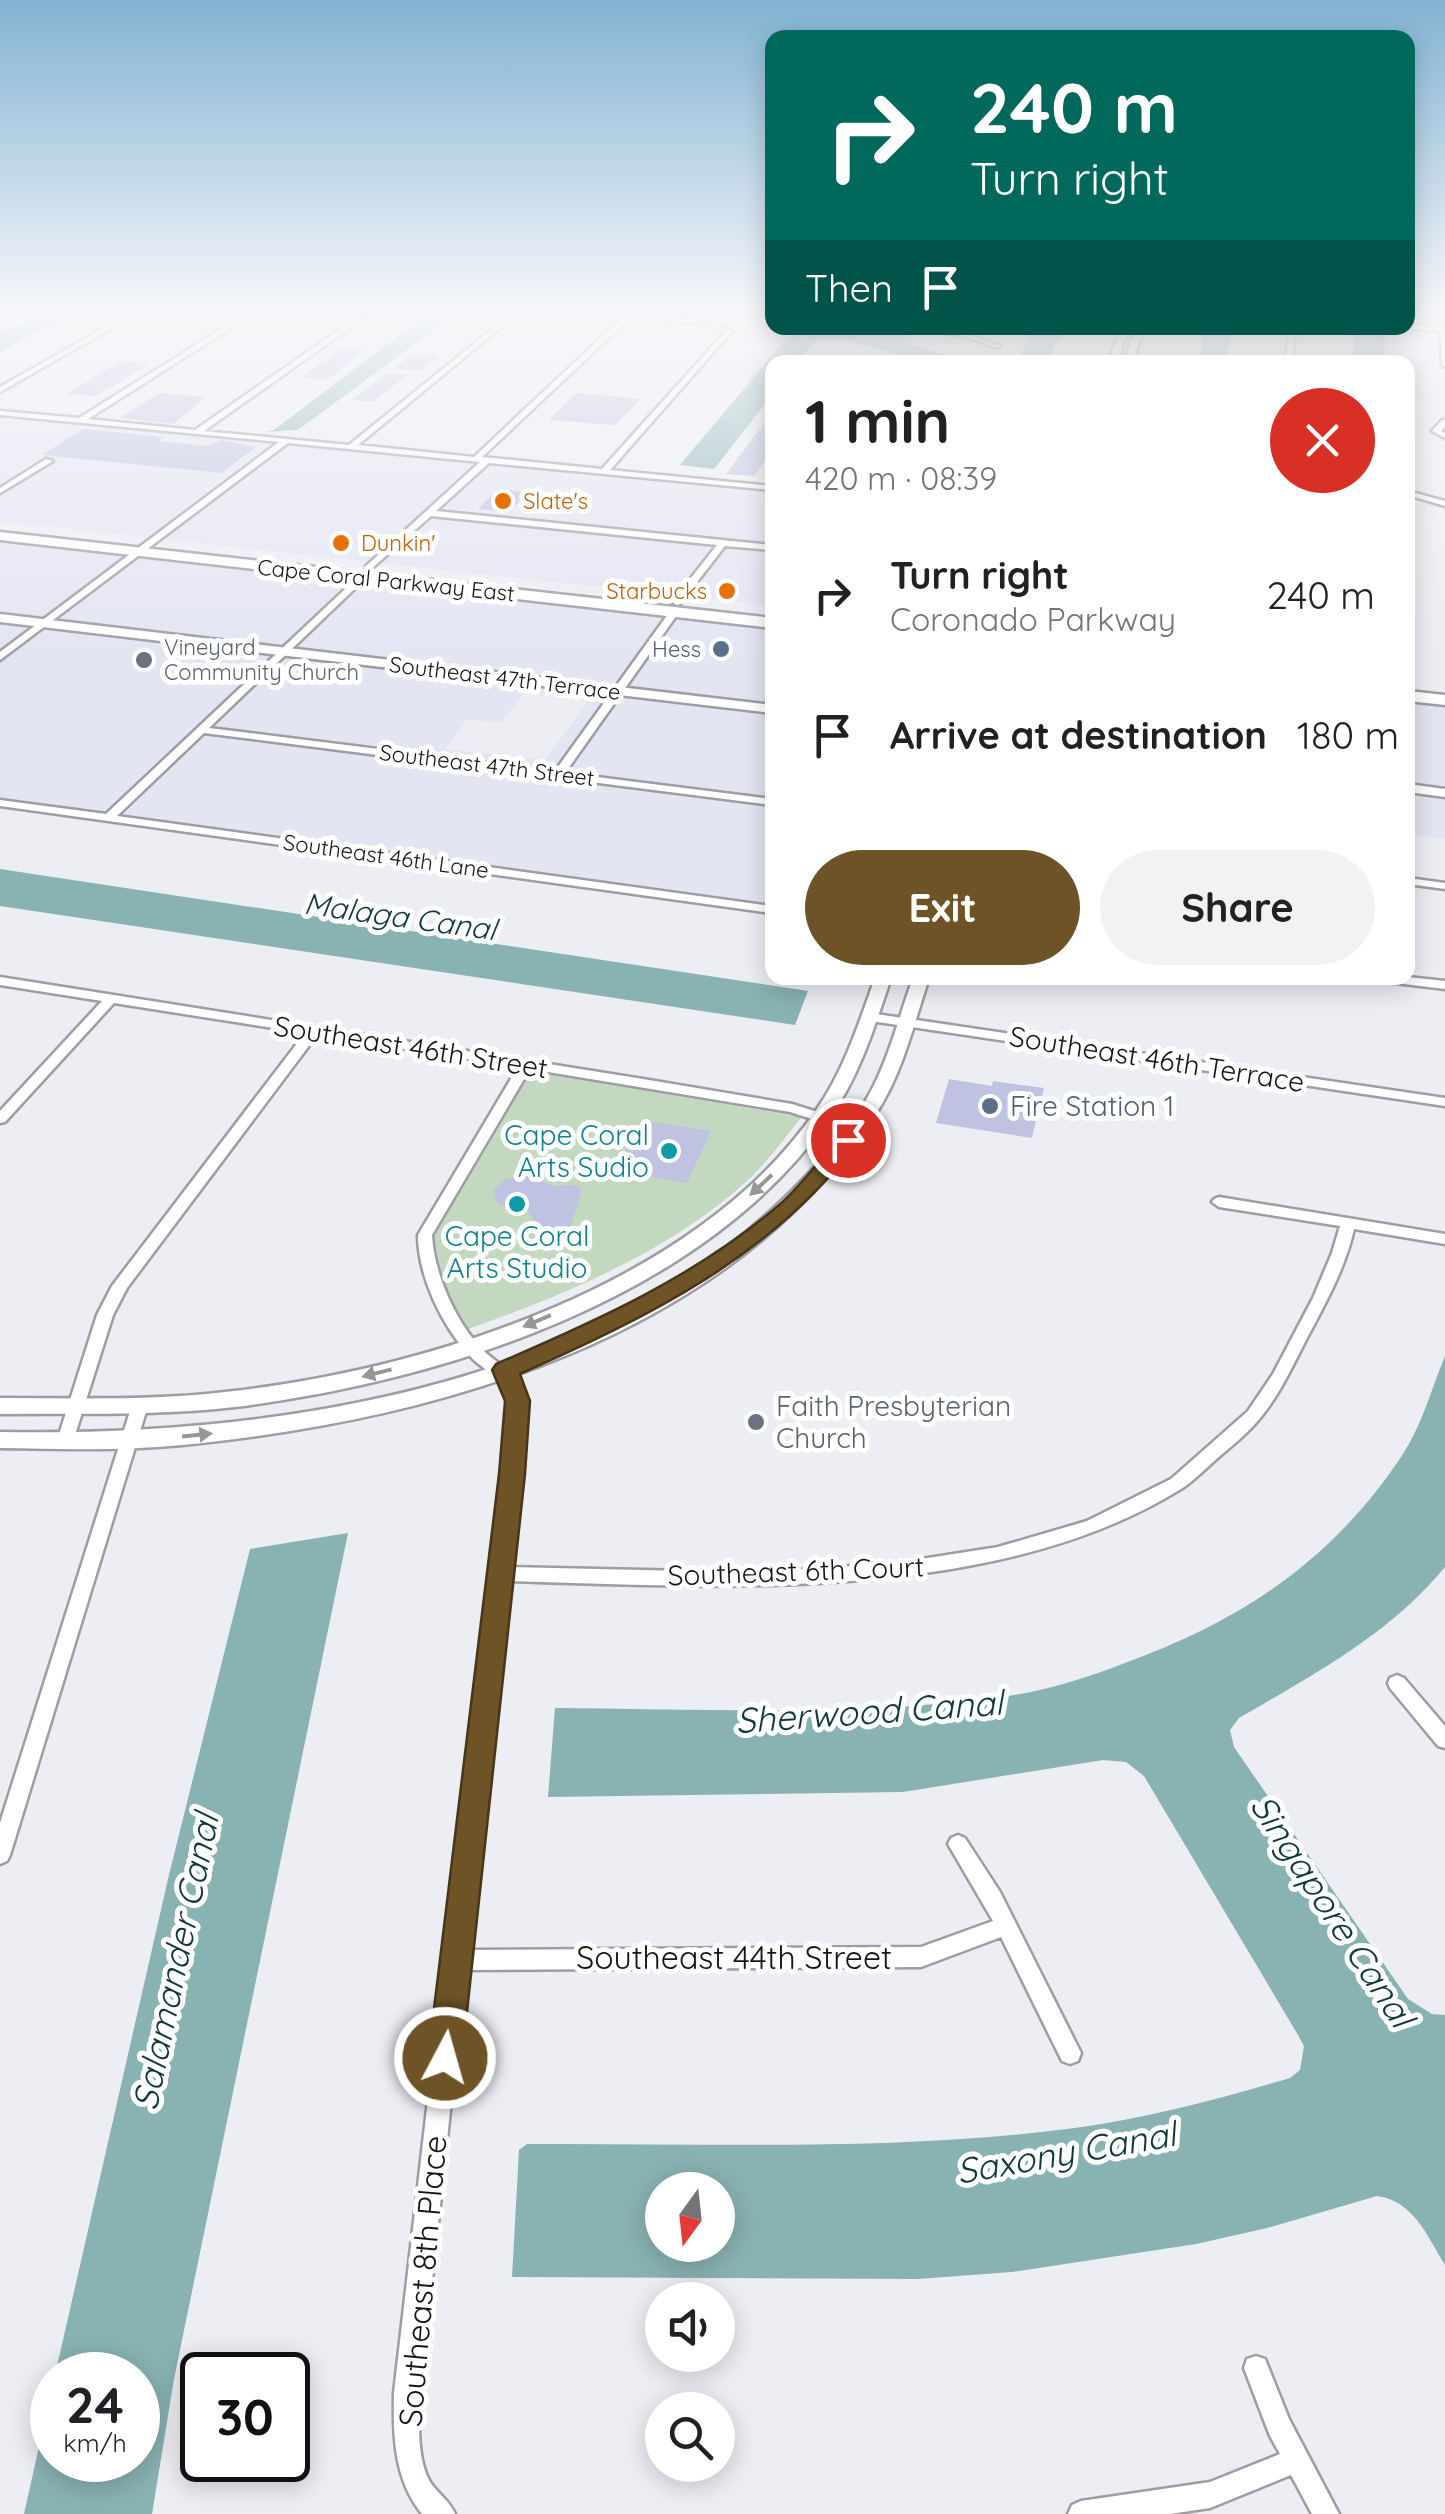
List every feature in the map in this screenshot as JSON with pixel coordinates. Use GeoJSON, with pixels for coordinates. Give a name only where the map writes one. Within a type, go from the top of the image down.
{"type":"FeatureCollection","features":[{"type":"Feature","properties":{"kind":"main road","name":"Cape Coral Parkway East"},"geometry":{"type":"LineString","coordinates":[[0,526],[250,565],[482,581],[765,617]]}},
{"type":"Feature","properties":{"kind":"main road","name":"Cape Coral Parkway East"},"geometry":{"type":"LineString","coordinates":[[0,536],[365,573],[552,599],[676,607]]}},
{"type":"Feature","properties":{"kind":"main road"},"geometry":{"type":"LineString","coordinates":[[1415,685],[1445,688]]}},
{"type":"Feature","properties":{"kind":"main road"},"geometry":{"type":"LineString","coordinates":[[1415,697],[1445,700]]}},
{"type":"Feature","properties":{"kind":"street"},"geometry":{"type":"LineString","coordinates":[[137,426],[765,487]]}},
{"type":"Feature","properties":{"kind":"street"},"geometry":{"type":"LineString","coordinates":[[197,432],[205,426]]}},
{"type":"Feature","properties":{"kind":"street"},"geometry":{"type":"LineString","coordinates":[[350,447],[376,426]]}},
{"type":"Feature","properties":{"kind":"street"},"geometry":{"type":"LineString","coordinates":[[108,818],[430,513],[515,426]]}},
{"type":"Feature","properties":{"kind":"street"},"geometry":{"type":"LineString","coordinates":[[604,472],[645,426]]}},
{"type":"Feature","properties":{"kind":"street"},"geometry":{"type":"LineString","coordinates":[[0,658],[286,441]]}},
{"type":"Feature","properties":{"kind":"street"},"geometry":{"type":"LineString","coordinates":[[0,492],[49,461]]}},
{"type":"Feature","properties":{"kind":"street"},"geometry":{"type":"LineString","coordinates":[[1415,495],[1445,504]]}},
{"type":"Feature","properties":{"kind":"street"},"geometry":{"type":"LineString","coordinates":[[430,513],[765,547]]}},
{"type":"Feature","properties":{"kind":"street"},"geometry":{"type":"LineString","coordinates":[[559,773],[723,542]]}},
{"type":"Feature","properties":{"kind":"street","name":"Southeast 47th Terrace"},"geometry":{"type":"LineString","coordinates":[[0,618],[765,708]]}},
{"type":"Feature","properties":{"kind":"street","name":"Southeast 47th Street"},"geometry":{"type":"LineString","coordinates":[[202,730],[765,801]]}},
{"type":"Feature","properties":{"kind":"street"},"geometry":{"type":"LineString","coordinates":[[1415,789],[1445,793]]}},
{"type":"Feature","properties":{"kind":"street","name":"Southeast 46th Lane"},"geometry":{"type":"LineString","coordinates":[[0,803],[765,909]]}},
{"type":"Feature","properties":{"kind":"street"},"geometry":{"type":"LineString","coordinates":[[1415,882],[1445,886]]}},
{"type":"Feature","properties":{"kind":"street","name":"Southeast 46th Street"},"geometry":{"type":"LineString","coordinates":[[0,982],[792,1108],[822,1118]]}},
{"type":"Feature","properties":{"kind":"street"},"geometry":{"type":"LineString","coordinates":[[1415,982],[1445,986]]}},
{"type":"Feature","properties":{"kind":"street"},"geometry":{"type":"LineString","coordinates":[[0,1406],[140,1405],[236,1399],[292,1390],[390,1370],[471,1346],[567,1309],[676,1250],[768,1180],[822,1118],[840,1088],[880,985]]}},
{"type":"Feature","properties":{"kind":"street"},"geometry":{"type":"LineString","coordinates":[[0,1440],[130,1440],[306,1421],[504,1370],[659,1300],[735,1252],[788,1209],[834,1160],[870,1109],[919,985]]}},
{"type":"Feature","properties":{"kind":"street"},"geometry":{"type":"LineString","coordinates":[[0,1120],[112,999]]}},
{"type":"Feature","properties":{"kind":"street","name":"Southeast 46th Terrace"},"geometry":{"type":"LineString","coordinates":[[869,1017],[1445,1102]]}},
{"type":"Feature","properties":{"kind":"street"},"geometry":{"type":"LineString","coordinates":[[65,1441],[105,1315],[120,1286],[313,1031]]}},
{"type":"Feature","properties":{"kind":"street"},"geometry":{"type":"LineString","coordinates":[[504,1370],[484,1360],[471,1346],[423,1249],[425,1235],[526,1064]]}},
{"type":"Feature","properties":{"kind":"street"},"geometry":{"type":"LineString","coordinates":[[1219,1202],[1445,1238]]}},
{"type":"Feature","properties":{"kind":"street","name":"Southeast 6th Court"},"geometry":{"type":"LineString","coordinates":[[500,1574],[864,1572],[937,1566],[998,1554],[1089,1526],[1168,1488],[1246,1425],[1280,1376],[1317,1304],[1344,1244],[1348,1222]]}},
{"type":"Feature","properties":{"kind":"street","name":"Southeast 8th Place"},"geometry":{"type":"LineString","coordinates":[[442,2514],[415,2482],[406,2433],[408,2393],[517,1414],[516,1391],[504,1370]]}},
{"type":"Feature","properties":{"kind":"street"},"geometry":{"type":"LineString","coordinates":[[0,1855],[140,1405]]}},
{"type":"Feature","properties":{"kind":"street"},"geometry":{"type":"LineString","coordinates":[[1397,1683],[1445,1740]]}},
{"type":"Feature","properties":{"kind":"street"},"geometry":{"type":"LineString","coordinates":[[958,1844],[1006,1926],[1070,2053]]}},
{"type":"Feature","properties":{"kind":"street","name":"Southeast 44th Street"},"geometry":{"type":"LineString","coordinates":[[456,1960],[921,1957],[1006,1926]]}},
{"type":"Feature","properties":{"kind":"street"},"geometry":{"type":"LineString","coordinates":[[1256,2368],[1279,2427],[1326,2514]]}},
{"type":"Feature","properties":{"kind":"street"},"geometry":{"type":"LineString","coordinates":[[1080,2514],[1210,2495],[1297,2460]]}},
{"type":"Feature","properties":{"kind":"shaded area"},"geometry":{"type":"Polygon","coordinates":[[[0,426],[139,426],[765,486],[765,605],[0,521],[0,426]]]}},
{"type":"Feature","properties":{"kind":"shaded area"},"geometry":{"type":"Polygon","coordinates":[[[0,540],[765,628],[765,705],[0,615],[0,540]]]}},
{"type":"Feature","properties":{"kind":"shaded area"},"geometry":{"type":"Polygon","coordinates":[[[0,621],[765,712],[765,911],[0,802],[0,621]],[[525,693],[501,722],[467,720],[445,749],[545,760],[587,703],[579,698],[525,693]]]}},
{"type":"Feature","properties":{"kind":"shaded area"},"geometry":{"type":"Polygon","coordinates":[[[1415,700],[1445,703],[1445,789],[1415,786],[1415,700]]]}},
{"type":"Feature","properties":{"kind":"shaded area"},"geometry":{"type":"Polygon","coordinates":[[[1415,793],[1445,797],[1445,839],[1415,835],[1415,793]]]}},
{"type":"Feature","properties":{"kind":"green space"},"geometry":{"type":"Polygon","coordinates":[[[522,1070],[802,1117],[747,1181],[683,1230],[576,1287],[463,1331],[435,1281],[425,1235],[522,1070]]]}},
{"type":"Feature","properties":{"kind":"water"},"geometry":{"type":"Polygon","coordinates":[[[279,426],[303,426],[264,432],[279,426]]]}},
{"type":"Feature","properties":{"kind":"water"},"geometry":{"type":"Polygon","coordinates":[[[712,426],[747,426],[714,469],[680,465],[712,426]]]}},
{"type":"Feature","properties":{"kind":"water"},"geometry":{"type":"Polygon","coordinates":[[[0,869],[808,991],[795,1025],[0,906],[0,869]]]}},
{"type":"Feature","properties":{"kind":"water"},"geometry":{"type":"Polygon","coordinates":[[[1445,1356],[1445,1567],[1375,1633],[1239,1718],[1230,1730],[1234,1747],[1408,1999],[1432,2014],[1445,2015],[1445,2265],[1410,2212],[1377,2196],[1196,2244],[1012,2272],[918,2279],[512,2277],[519,2150],[527,2144],[801,2145],[1007,2136],[1156,2113],[1290,2078],[1300,2070],[1304,2046],[1298,2035],[1144,1776],[1126,1762],[1103,1760],[903,1792],[548,1797],[555,1708],[890,1707],[1001,1697],[1080,1679],[1208,1627],[1282,1582],[1347,1525],[1376,1492],[1410,1443],[1445,1356]]]}},
{"type":"Feature","properties":{"kind":"water","name":"Salamander Canal"},"geometry":{"type":"Polygon","coordinates":[[[348,1533],[174,2379],[160,2465],[160,2352],[60,2352],[168,1879],[250,1549],[348,1533]]]}},
{"type":"Feature","properties":{"kind":"water"},"geometry":{"type":"Polygon","coordinates":[[[31,2482],[157,2482],[152,2514],[24,2514],[31,2482]]]}},
{"type":"Feature","properties":{"kind":"building"},"geometry":{"type":"Polygon","coordinates":[[[765,426],[765,461],[754,476],[726,474],[765,426]]]}},
{"type":"Feature","properties":{"kind":"building"},"geometry":{"type":"Polygon","coordinates":[[[83,429],[165,437],[158,441],[207,446],[222,440],[256,447],[222,473],[42,455],[83,429]]]}},
{"type":"Feature","properties":{"kind":"building","name":"Slate's"},"geometry":{"type":"Polygon","coordinates":[[[498,489],[528,492],[509,512],[478,509],[498,489]]]}},
{"type":"Feature","properties":{"kind":"building","name":"Fire Station 1"},"geometry":{"type":"Polygon","coordinates":[[[949,1079],[1044,1088],[1032,1138],[936,1123],[949,1079]]]}},
{"type":"Feature","properties":{"kind":"building","name":"Cape Coral Arts Sudio"},"geometry":{"type":"Polygon","coordinates":[[[641,1120],[711,1131],[687,1183],[615,1171],[641,1120]]]}},
{"type":"Feature","properties":{"kind":"building","name":"Cape Coral Arts Studio"},"geometry":{"type":"Polygon","coordinates":[[[530,1176],[554,1186],[576,1185],[582,1191],[571,1225],[558,1231],[542,1228],[524,1208],[500,1205],[495,1199],[494,1190],[506,1179],[530,1176]]]}},
{"type":"Feature","properties":{"kind":"place","name":"Slate's"},"geometry":{"type":"Point","coordinates":[503,501]}},
{"type":"Feature","properties":{"kind":"place","name":"Dunkin'"},"geometry":{"type":"Point","coordinates":[341,543]}},
{"type":"Feature","properties":{"kind":"place","name":"Starbucks"},"geometry":{"type":"Point","coordinates":[727,591]}},
{"type":"Feature","properties":{"kind":"place","name":"Hess"},"geometry":{"type":"Point","coordinates":[721,649]}},
{"type":"Feature","properties":{"kind":"place","name":"Vineyard Community Church"},"geometry":{"type":"Point","coordinates":[144,660]}},
{"type":"Feature","properties":{"kind":"place","name":"Fire Station 1"},"geometry":{"type":"Point","coordinates":[990,1106]}},
{"type":"Feature","properties":{"kind":"place","name":"Cape Coral Arts Sudio"},"geometry":{"type":"Point","coordinates":[669,1151]}},
{"type":"Feature","properties":{"kind":"place","name":"Cape Coral Arts Studio"},"geometry":{"type":"Point","coordinates":[517,1204]}},
{"type":"Feature","properties":{"kind":"place","name":"Faith Presbyterian Church"},"geometry":{"type":"Point","coordinates":[756,1422]}},
{"type":"Feature","properties":{"kind":"route"},"geometry":{"type":"LineString","coordinates":[[445,2058],[512,1474],[517,1401],[513,1382],[504,1370],[617,1322],[700,1276],[788,1209],[848,1140]]}},
{"type":"Feature","properties":{"kind":"water label","name":"Malaga Canal"},"geometry":{"type":"Point","coordinates":[400,917]}},
{"type":"Feature","properties":{"kind":"water label","name":"Sherwood Canal"},"geometry":{"type":"Point","coordinates":[869,1712]}},
{"type":"Feature","properties":{"kind":"water label","name":"Singapore Canal"},"geometry":{"type":"Point","coordinates":[1332,1911]}},
{"type":"Feature","properties":{"kind":"water label","name":"Saxony Canal"},"geometry":{"type":"Point","coordinates":[1066,2153]}}]}
